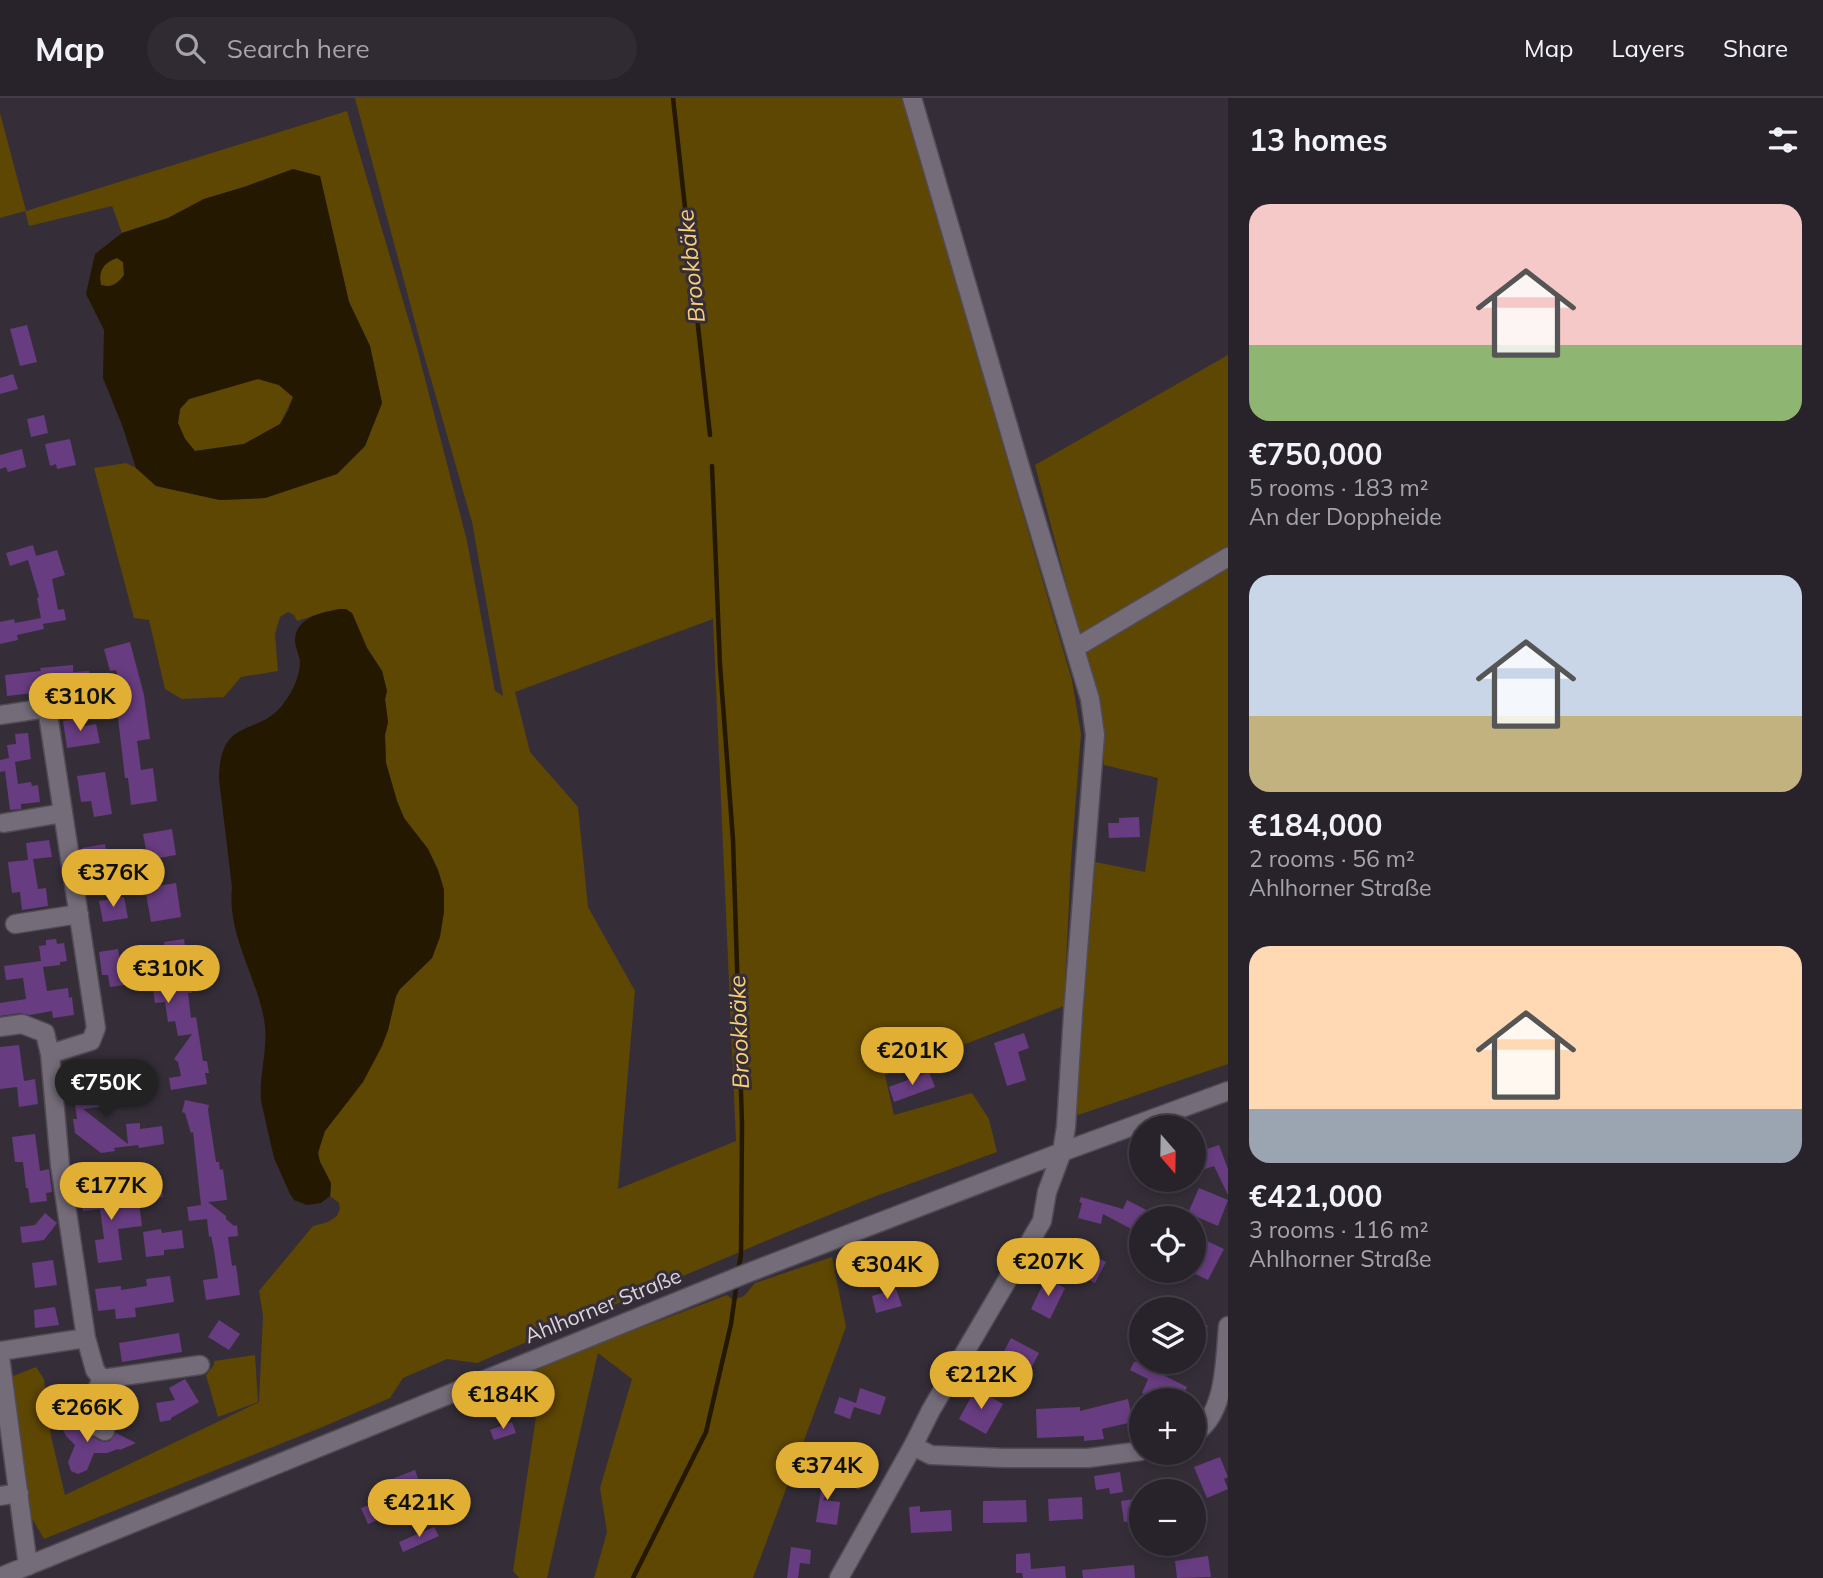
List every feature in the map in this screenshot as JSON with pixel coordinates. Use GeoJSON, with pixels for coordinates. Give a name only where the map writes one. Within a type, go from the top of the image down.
{"type":"FeatureCollection","features":[{"type":"Feature","properties":{"kind":"street"},"geometry":{"type":"LineString","coordinates":[[839,1578],[931,1410],[1042,1221],[1046,1192],[1062,1152],[1066,1127],[1096,735],[1090,699],[912,98]]}},
{"type":"Feature","properties":{"kind":"street"},"geometry":{"type":"LineString","coordinates":[[1075,648],[1228,557]]}},
{"type":"Feature","properties":{"kind":"street"},"geometry":{"type":"LineString","coordinates":[[0,715],[47,708],[96,1028],[91,1041],[50,1054]]}},
{"type":"Feature","properties":{"kind":"street"},"geometry":{"type":"LineString","coordinates":[[4,823],[63,813]]}},
{"type":"Feature","properties":{"kind":"street"},"geometry":{"type":"LineString","coordinates":[[15,924],[79,914]]}},
{"type":"Feature","properties":{"kind":"street"},"geometry":{"type":"LineString","coordinates":[[0,1027],[22,1024],[45,1033],[50,1054],[60,1165],[86,1338],[95,1370],[102,1379]]}},
{"type":"Feature","properties":{"kind":"street","name":"Ahlhorner Straße"},"geometry":{"type":"LineString","coordinates":[[0,1577],[726,1281],[1062,1152],[1228,1092]]}},
{"type":"Feature","properties":{"kind":"street"},"geometry":{"type":"LineString","coordinates":[[1206,1422],[1215,1409],[1222,1383],[1228,1326]]}},
{"type":"Feature","properties":{"kind":"street"},"geometry":{"type":"LineString","coordinates":[[0,1351],[86,1338]]}},
{"type":"Feature","properties":{"kind":"street"},"geometry":{"type":"LineString","coordinates":[[0,1357],[28,1566]]}},
{"type":"Feature","properties":{"kind":"street"},"geometry":{"type":"LineString","coordinates":[[102,1379],[200,1365]]}},
{"type":"Feature","properties":{"kind":"street"},"geometry":{"type":"LineString","coordinates":[[102,1379],[86,1421],[104,1431]]}},
{"type":"Feature","properties":{"kind":"street"},"geometry":{"type":"LineString","coordinates":[[913,1446],[931,1455],[1004,1458],[1088,1458],[1129,1453]]}},
{"type":"Feature","properties":{"kind":"street"},"geometry":{"type":"LineString","coordinates":[[0,1496],[19,1493]]}},
{"type":"Feature","properties":{"kind":"shaded area"},"geometry":{"type":"Polygon","coordinates":[[[355,98],[903,98],[1072,680],[1081,734],[1064,1006],[885,1075],[894,1115],[972,1093],[989,1119],[997,1152],[871,1198],[477,1363],[447,1359],[403,1378],[390,1398],[44,1539],[29,1513],[11,1377],[36,1367],[44,1379],[51,1436],[65,1495],[259,1402],[263,1316],[259,1291],[313,1226],[337,1216],[339,1203],[330,1196],[330,1181],[319,1159],[318,1151],[324,1130],[348,1102],[388,1030],[400,989],[432,958],[444,912],[444,890],[428,849],[404,818],[397,801],[386,763],[387,691],[382,671],[367,648],[352,613],[328,611],[297,621],[294,615],[288,612],[280,617],[275,634],[278,671],[241,677],[224,697],[182,699],[165,689],[149,620],[134,618],[94,468],[126,463],[136,468],[156,486],[220,500],[265,498],[337,474],[365,446],[382,403],[370,346],[349,302],[320,176],[244,187],[204,199],[168,218],[122,233],[112,206],[29,226],[25,211],[0,218],[0,113],[26,211],[347,111],[417,348],[467,541],[495,691],[503,696],[472,522],[355,98]],[[713,619],[515,692],[530,752],[578,807],[588,907],[635,991],[618,1189],[736,1141],[713,619]]]}},
{"type":"Feature","properties":{"kind":"shaded area"},"geometry":{"type":"Polygon","coordinates":[[[293,169],[320,176],[349,302],[370,346],[382,403],[365,446],[337,474],[265,498],[220,500],[156,486],[136,468],[103,378],[104,330],[86,294],[95,254],[122,233],[168,218],[204,199],[293,169]],[[117,258],[103,268],[101,285],[114,285],[124,275],[123,262],[117,258]],[[258,379],[189,399],[180,409],[178,423],[185,439],[195,451],[244,444],[280,424],[293,397],[279,385],[258,379]]]}},
{"type":"Feature","properties":{"kind":"shaded area"},"geometry":{"type":"Polygon","coordinates":[[[117,258],[123,262],[125,275],[109,287],[101,285],[103,268],[117,258]]]}},
{"type":"Feature","properties":{"kind":"shaded area"},"geometry":{"type":"Polygon","coordinates":[[[1228,355],[1228,552],[1080,636],[1035,465],[1228,355]]]}},
{"type":"Feature","properties":{"kind":"shaded area"},"geometry":{"type":"Polygon","coordinates":[[[258,379],[279,385],[293,397],[280,424],[244,444],[195,451],[185,439],[178,423],[180,409],[189,399],[258,379]]]}},
{"type":"Feature","properties":{"kind":"shaded area"},"geometry":{"type":"Polygon","coordinates":[[[1228,566],[1228,1064],[1078,1115],[1071,1103],[1095,862],[1145,872],[1158,778],[1104,765],[1101,732],[1084,649],[1228,566]]]}},
{"type":"Feature","properties":{"kind":"shaded area"},"geometry":{"type":"Polygon","coordinates":[[[339,609],[352,613],[367,648],[382,671],[387,691],[386,763],[404,818],[428,849],[438,870],[444,890],[444,912],[440,937],[432,958],[400,989],[382,1046],[363,1082],[325,1131],[318,1153],[331,1183],[330,1196],[321,1203],[307,1205],[294,1200],[274,1158],[261,1101],[264,1019],[234,921],[219,779],[221,758],[226,744],[243,729],[276,712],[292,691],[300,666],[295,640],[300,626],[311,617],[339,609]]]}},
{"type":"Feature","properties":{"kind":"shaded area"},"geometry":{"type":"Polygon","coordinates":[[[832,1257],[846,1327],[753,1578],[594,1578],[607,1532],[600,1488],[632,1379],[598,1353],[547,1578],[519,1578],[513,1571],[537,1410],[509,1378],[727,1295],[733,1300],[744,1296],[755,1283],[832,1257]]]}},
{"type":"Feature","properties":{"kind":"shaded area"},"geometry":{"type":"Polygon","coordinates":[[[255,1355],[258,1402],[218,1417],[206,1375],[214,1361],[255,1355]]]}},
{"type":"Feature","properties":{"kind":"building"},"geometry":{"type":"Polygon","coordinates":[[[27,325],[37,362],[20,366],[10,329],[27,325]]]}},
{"type":"Feature","properties":{"kind":"building"},"geometry":{"type":"Polygon","coordinates":[[[13,374],[18,389],[0,394],[0,378],[13,374]]]}},
{"type":"Feature","properties":{"kind":"building"},"geometry":{"type":"Polygon","coordinates":[[[44,415],[48,433],[31,437],[27,419],[44,415]]]}},
{"type":"Feature","properties":{"kind":"building"},"geometry":{"type":"Polygon","coordinates":[[[70,439],[76,465],[57,469],[56,464],[50,466],[45,444],[70,439]]]}},
{"type":"Feature","properties":{"kind":"building"},"geometry":{"type":"Polygon","coordinates":[[[22,449],[26,467],[8,472],[6,467],[0,469],[0,455],[22,449]]]}},
{"type":"Feature","properties":{"kind":"building"},"geometry":{"type":"Polygon","coordinates":[[[33,545],[36,556],[57,550],[65,575],[52,579],[58,610],[64,609],[66,620],[43,624],[44,629],[17,635],[18,640],[0,644],[0,622],[14,619],[15,623],[41,618],[39,597],[28,560],[10,566],[6,553],[33,545]]]}},
{"type":"Feature","properties":{"kind":"building"},"geometry":{"type":"Polygon","coordinates":[[[130,642],[144,695],[150,739],[137,741],[141,770],[153,768],[157,801],[131,805],[116,701],[124,700],[116,670],[110,671],[104,649],[130,642]]]}},
{"type":"Feature","properties":{"kind":"building"},"geometry":{"type":"Polygon","coordinates":[[[73,665],[73,672],[89,671],[91,692],[52,696],[51,691],[7,696],[5,675],[73,665]]]}},
{"type":"Feature","properties":{"kind":"building"},"geometry":{"type":"Polygon","coordinates":[[[84,717],[85,726],[96,724],[100,743],[67,748],[63,721],[84,717]]]}},
{"type":"Feature","properties":{"kind":"building"},"geometry":{"type":"Polygon","coordinates":[[[28,733],[31,759],[15,762],[18,784],[31,782],[32,786],[38,785],[40,802],[21,804],[21,809],[10,810],[5,771],[0,772],[0,760],[9,758],[7,745],[16,744],[15,734],[28,733]]]}},
{"type":"Feature","properties":{"kind":"building"},"geometry":{"type":"Polygon","coordinates":[[[105,772],[112,814],[94,817],[91,801],[81,802],[77,776],[105,772]]]}},
{"type":"Feature","properties":{"kind":"building"},"geometry":{"type":"Polygon","coordinates":[[[1139,817],[1140,837],[1109,838],[1108,823],[1119,823],[1119,818],[1139,817]]]}},
{"type":"Feature","properties":{"kind":"building"},"geometry":{"type":"Polygon","coordinates":[[[172,829],[176,855],[148,860],[143,834],[172,829]]]}},
{"type":"Feature","properties":{"kind":"building"},"geometry":{"type":"Polygon","coordinates":[[[49,840],[52,857],[33,859],[38,889],[46,888],[48,906],[22,910],[20,892],[12,893],[8,862],[28,860],[26,843],[49,840]]]}},
{"type":"Feature","properties":{"kind":"building"},"geometry":{"type":"Polygon","coordinates":[[[105,844],[110,873],[87,877],[82,848],[105,844]]]}},
{"type":"Feature","properties":{"kind":"building"},"geometry":{"type":"Polygon","coordinates":[[[176,883],[181,917],[151,922],[145,888],[176,883]]]}},
{"type":"Feature","properties":{"kind":"building"},"geometry":{"type":"Polygon","coordinates":[[[124,897],[128,918],[103,922],[99,901],[124,897]]]}},
{"type":"Feature","properties":{"kind":"building"},"geometry":{"type":"Polygon","coordinates":[[[56,939],[57,944],[64,943],[67,961],[60,962],[60,965],[43,967],[47,991],[68,988],[74,1015],[53,1018],[52,1011],[0,1016],[0,1003],[26,999],[23,978],[6,980],[4,966],[41,961],[39,946],[46,945],[46,940],[56,939]]]}},
{"type":"Feature","properties":{"kind":"building"},"geometry":{"type":"Polygon","coordinates":[[[184,939],[192,993],[188,993],[191,1018],[196,1017],[203,1061],[207,1061],[209,1073],[205,1073],[207,1084],[171,1090],[169,1078],[181,1076],[178,1062],[174,1059],[192,1034],[178,1036],[175,1021],[168,1022],[165,1002],[155,1003],[152,981],[110,987],[108,975],[102,975],[99,952],[118,949],[122,972],[167,966],[164,942],[184,939]]]}},
{"type":"Feature","properties":{"kind":"building"},"geometry":{"type":"Polygon","coordinates":[[[1024,1033],[1029,1048],[1018,1052],[1026,1080],[1007,1086],[994,1043],[1024,1033]]]}},
{"type":"Feature","properties":{"kind":"building"},"geometry":{"type":"Polygon","coordinates":[[[19,1045],[24,1081],[35,1079],[38,1104],[19,1107],[17,1087],[0,1089],[0,1047],[19,1045]]]}},
{"type":"Feature","properties":{"kind":"building"},"geometry":{"type":"Polygon","coordinates":[[[929,1072],[935,1087],[894,1102],[889,1087],[929,1072]]]}},
{"type":"Feature","properties":{"kind":"building"},"geometry":{"type":"Polygon","coordinates":[[[94,1075],[96,1091],[116,1088],[118,1105],[83,1109],[128,1144],[126,1124],[140,1123],[140,1129],[162,1126],[164,1144],[114,1148],[115,1151],[101,1153],[75,1133],[73,1119],[77,1119],[69,1078],[94,1075]]]}},
{"type":"Feature","properties":{"kind":"building"},"geometry":{"type":"Polygon","coordinates":[[[185,1100],[209,1105],[216,1162],[219,1162],[220,1170],[223,1169],[227,1200],[208,1202],[234,1226],[237,1225],[238,1236],[228,1237],[232,1266],[236,1265],[240,1295],[206,1300],[203,1280],[218,1278],[207,1219],[189,1221],[187,1207],[201,1205],[193,1132],[191,1133],[185,1113],[182,1112],[185,1100]]]}},
{"type":"Feature","properties":{"kind":"building"},"geometry":{"type":"Polygon","coordinates":[[[35,1134],[40,1171],[49,1169],[52,1192],[46,1193],[47,1201],[30,1203],[23,1162],[15,1162],[12,1137],[35,1134]]]}},
{"type":"Feature","properties":{"kind":"building"},"geometry":{"type":"Polygon","coordinates":[[[1219,1145],[1228,1169],[1228,1195],[1214,1166],[1206,1169],[1206,1149],[1219,1145]]]}},
{"type":"Feature","properties":{"kind":"building"},"geometry":{"type":"Polygon","coordinates":[[[160,1175],[163,1197],[139,1200],[136,1179],[160,1175]]]}},
{"type":"Feature","properties":{"kind":"building"},"geometry":{"type":"Polygon","coordinates":[[[109,1189],[111,1206],[139,1203],[142,1226],[118,1229],[122,1260],[98,1263],[95,1240],[104,1239],[100,1209],[83,1211],[81,1192],[109,1189]]]}},
{"type":"Feature","properties":{"kind":"building"},"geometry":{"type":"Polygon","coordinates":[[[1206,1191],[1228,1200],[1218,1226],[1206,1221],[1206,1206],[1191,1206],[1197,1192],[1206,1191]]]}},
{"type":"Feature","properties":{"kind":"building"},"geometry":{"type":"Polygon","coordinates":[[[1081,1197],[1123,1209],[1127,1200],[1139,1206],[1129,1206],[1129,1228],[1103,1214],[1101,1224],[1078,1218],[1082,1203],[1079,1202],[1081,1197]]]}},
{"type":"Feature","properties":{"kind":"building"},"geometry":{"type":"Polygon","coordinates":[[[45,1213],[57,1223],[44,1240],[22,1243],[20,1227],[35,1225],[45,1213]]]}},
{"type":"Feature","properties":{"kind":"building"},"geometry":{"type":"Polygon","coordinates":[[[161,1229],[162,1233],[182,1230],[184,1248],[164,1250],[164,1255],[146,1257],[143,1232],[161,1229]]]}},
{"type":"Feature","properties":{"kind":"building"},"geometry":{"type":"Polygon","coordinates":[[[1206,1240],[1224,1249],[1208,1280],[1206,1279],[1206,1240]]]}},
{"type":"Feature","properties":{"kind":"building"},"geometry":{"type":"Polygon","coordinates":[[[1078,1248],[1106,1262],[1095,1283],[1067,1269],[1078,1248]]]}},
{"type":"Feature","properties":{"kind":"building"},"geometry":{"type":"Polygon","coordinates":[[[53,1260],[57,1285],[35,1288],[32,1263],[53,1260]]]}},
{"type":"Feature","properties":{"kind":"building"},"geometry":{"type":"Polygon","coordinates":[[[170,1276],[174,1302],[135,1308],[136,1317],[116,1319],[115,1309],[98,1311],[95,1289],[121,1286],[121,1290],[147,1286],[146,1279],[170,1276]]]}},
{"type":"Feature","properties":{"kind":"building"},"geometry":{"type":"Polygon","coordinates":[[[1046,1278],[1065,1288],[1050,1319],[1031,1309],[1046,1278]]]}},
{"type":"Feature","properties":{"kind":"building"},"geometry":{"type":"Polygon","coordinates":[[[896,1289],[902,1306],[876,1313],[872,1296],[896,1289]]]}},
{"type":"Feature","properties":{"kind":"building"},"geometry":{"type":"Polygon","coordinates":[[[55,1307],[59,1325],[35,1328],[34,1310],[55,1307]]]}},
{"type":"Feature","properties":{"kind":"building"},"geometry":{"type":"Polygon","coordinates":[[[219,1320],[240,1334],[229,1350],[208,1337],[219,1320]]]}},
{"type":"Feature","properties":{"kind":"building"},"geometry":{"type":"Polygon","coordinates":[[[179,1333],[182,1352],[122,1362],[119,1343],[179,1333]]]}},
{"type":"Feature","properties":{"kind":"building"},"geometry":{"type":"Polygon","coordinates":[[[1011,1338],[1039,1353],[1028,1374],[1000,1359],[1011,1338]]]}},
{"type":"Feature","properties":{"kind":"building"},"geometry":{"type":"Polygon","coordinates":[[[1138,1374],[1164,1374],[1187,1387],[1144,1388],[1148,1379],[1138,1374]]]}},
{"type":"Feature","properties":{"kind":"building"},"geometry":{"type":"Polygon","coordinates":[[[185,1379],[199,1402],[171,1420],[160,1422],[156,1403],[175,1400],[169,1388],[185,1379]]]}},
{"type":"Feature","properties":{"kind":"building"},"geometry":{"type":"Polygon","coordinates":[[[860,1388],[886,1397],[880,1415],[854,1407],[850,1419],[834,1413],[839,1397],[856,1403],[860,1388]]]}},
{"type":"Feature","properties":{"kind":"building"},"geometry":{"type":"Polygon","coordinates":[[[976,1388],[1003,1404],[986,1434],[959,1419],[976,1388]]]}},
{"type":"Feature","properties":{"kind":"building"},"geometry":{"type":"Polygon","coordinates":[[[1128,1399],[1129,1423],[1102,1429],[1104,1439],[1084,1441],[1084,1436],[1037,1438],[1036,1409],[1080,1407],[1080,1411],[1128,1399]]]}},
{"type":"Feature","properties":{"kind":"building"},"geometry":{"type":"Polygon","coordinates":[[[53,1409],[75,1417],[77,1428],[100,1441],[110,1441],[116,1433],[136,1443],[120,1450],[94,1453],[87,1470],[78,1474],[71,1471],[68,1462],[75,1445],[66,1436],[53,1409]]]}},
{"type":"Feature","properties":{"kind":"building"},"geometry":{"type":"Polygon","coordinates":[[[512,1422],[516,1433],[494,1440],[490,1430],[512,1422]]]}},
{"type":"Feature","properties":{"kind":"building"},"geometry":{"type":"Polygon","coordinates":[[[1220,1457],[1228,1477],[1224,1479],[1228,1489],[1207,1498],[1206,1479],[1199,1479],[1194,1467],[1206,1465],[1206,1462],[1220,1457]]]}},
{"type":"Feature","properties":{"kind":"building"},"geometry":{"type":"Polygon","coordinates":[[[852,1464],[869,1472],[859,1490],[843,1482],[852,1464]]]}},
{"type":"Feature","properties":{"kind":"building"},"geometry":{"type":"Polygon","coordinates":[[[415,1470],[423,1492],[387,1506],[389,1510],[378,1514],[380,1519],[368,1524],[361,1508],[380,1501],[374,1486],[415,1470]]]}},
{"type":"Feature","properties":{"kind":"building"},"geometry":{"type":"Polygon","coordinates":[[[826,1470],[836,1476],[823,1500],[840,1502],[837,1525],[816,1522],[822,1483],[819,1481],[826,1470]]]}},
{"type":"Feature","properties":{"kind":"building"},"geometry":{"type":"Polygon","coordinates":[[[1120,1472],[1123,1492],[1110,1494],[1109,1488],[1096,1490],[1094,1476],[1120,1472]]]}},
{"type":"Feature","properties":{"kind":"building"},"geometry":{"type":"Polygon","coordinates":[[[1082,1497],[1083,1519],[1049,1521],[1048,1499],[1082,1497]]]}},
{"type":"Feature","properties":{"kind":"building"},"geometry":{"type":"Polygon","coordinates":[[[1026,1500],[1027,1522],[983,1523],[983,1501],[1026,1500]]]}},
{"type":"Feature","properties":{"kind":"building"},"geometry":{"type":"Polygon","coordinates":[[[1129,1500],[1129,1521],[1124,1522],[1121,1501],[1129,1500]]]}},
{"type":"Feature","properties":{"kind":"building"},"geometry":{"type":"Polygon","coordinates":[[[920,1506],[920,1512],[951,1510],[952,1531],[911,1533],[909,1507],[920,1506]]]}},
{"type":"Feature","properties":{"kind":"building"},"geometry":{"type":"Polygon","coordinates":[[[434,1527],[439,1536],[403,1552],[399,1542],[434,1527]]]}},
{"type":"Feature","properties":{"kind":"building"},"geometry":{"type":"Polygon","coordinates":[[[791,1547],[811,1550],[810,1564],[800,1563],[798,1578],[787,1578],[791,1547]]]}},
{"type":"Feature","properties":{"kind":"building"},"geometry":{"type":"Polygon","coordinates":[[[1030,1553],[1031,1569],[1065,1566],[1066,1578],[1023,1578],[1022,1573],[1016,1573],[1016,1554],[1030,1553]]]}},
{"type":"Feature","properties":{"kind":"building"},"geometry":{"type":"Polygon","coordinates":[[[1208,1556],[1211,1577],[1177,1578],[1175,1561],[1208,1556]]]}},
{"type":"Feature","properties":{"kind":"building"},"geometry":{"type":"Polygon","coordinates":[[[1134,1565],[1135,1578],[1083,1578],[1082,1570],[1134,1565]]]}},
{"type":"Feature","properties":{"kind":"waterway","name":"Brookbäke"},"geometry":{"type":"LineString","coordinates":[[673,98],[710,435]]}},
{"type":"Feature","properties":{"kind":"waterway","name":"Brookbäke"},"geometry":{"type":"LineString","coordinates":[[712,466],[720,665],[733,840],[742,1124],[741,1255],[738,1272]]}},
{"type":"Feature","properties":{"kind":"waterway","name":"Brookbäke"},"geometry":{"type":"LineString","coordinates":[[633,1578],[706,1432],[731,1324],[737,1281]]}}]}
